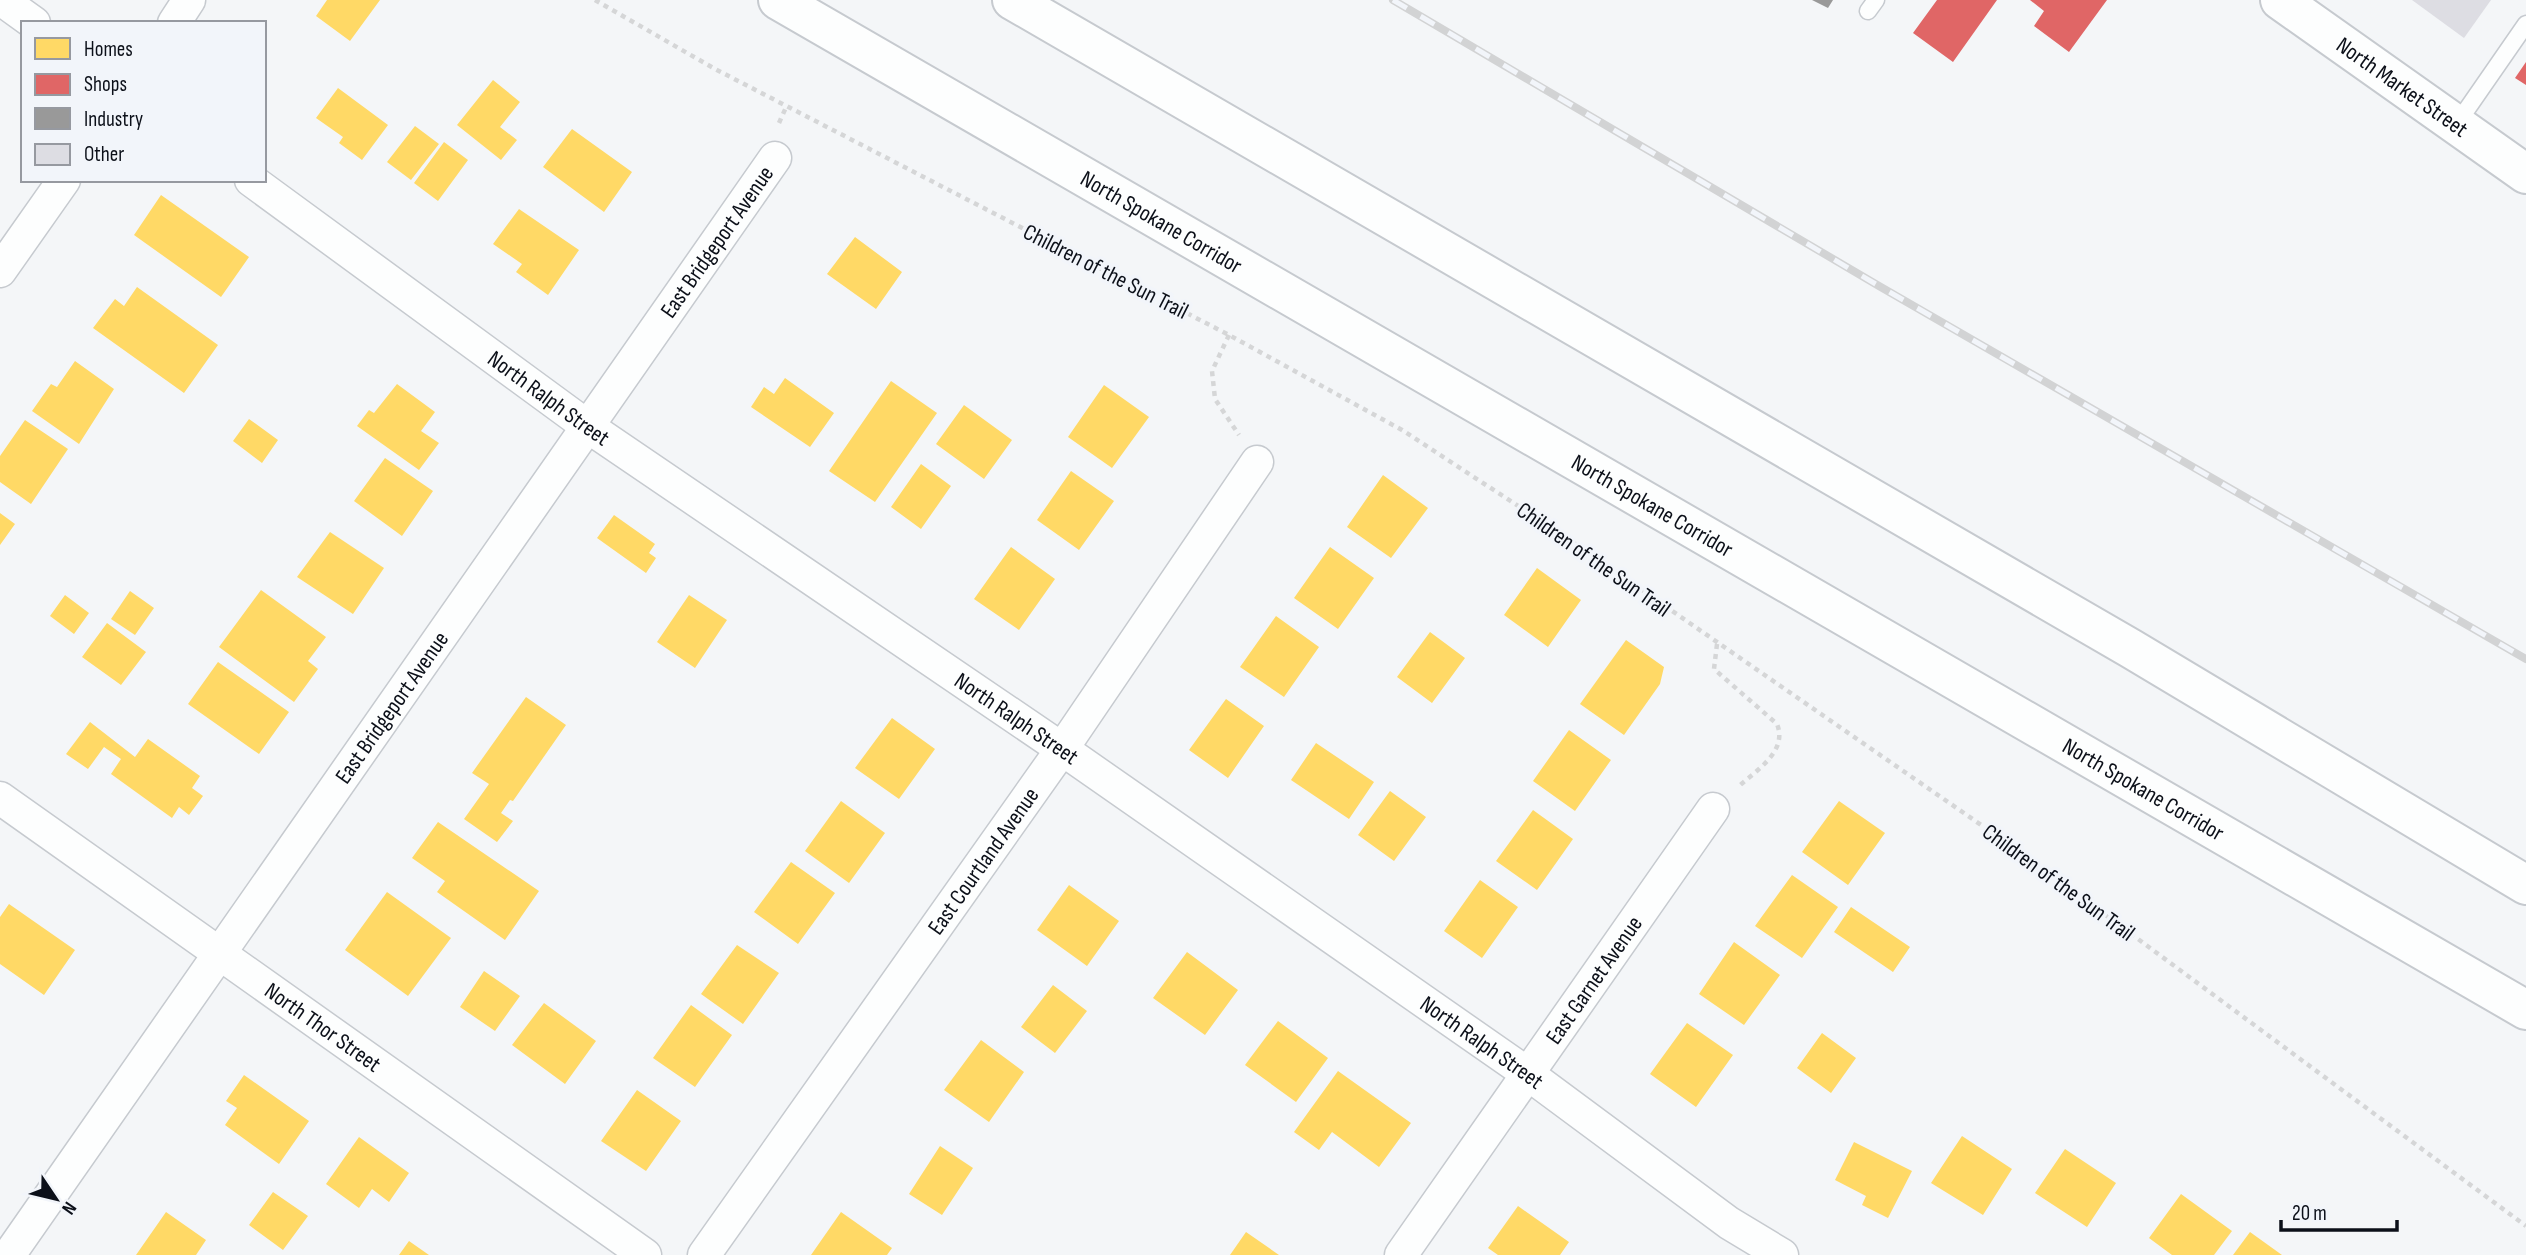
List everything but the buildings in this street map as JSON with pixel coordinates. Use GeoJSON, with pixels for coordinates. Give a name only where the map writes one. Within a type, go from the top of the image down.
{"type":"FeatureCollection","features":[{"type":"Feature","properties":{"kind":"main road","name":"North Spokane Corridor"},"geometry":{"type":"LineString","coordinates":[[778,0],[2526,1010]]}},
{"type":"Feature","properties":{"kind":"main road"},"geometry":{"type":"LineString","coordinates":[[1012,0],[2130,648],[2526,885]]}},
{"type":"Feature","properties":{"kind":"main road","name":"North Market Street"},"geometry":{"type":"LineString","coordinates":[[2280,0],[2526,174]]}},
{"type":"Feature","properties":{"kind":"street"},"geometry":{"type":"LineString","coordinates":[[2,0],[31,21]]}},
{"type":"Feature","properties":{"kind":"street"},"geometry":{"type":"LineString","coordinates":[[175,21],[190,0]]}},
{"type":"Feature","properties":{"kind":"street","name":"East Bridgeport Avenue"},"geometry":{"type":"LineString","coordinates":[[9,1255],[775,158]]}},
{"type":"Feature","properties":{"kind":"street"},"geometry":{"type":"LineString","coordinates":[[0,271],[63,182]]}},
{"type":"Feature","properties":{"kind":"street","name":"North Ralph Street"},"geometry":{"type":"LineString","coordinates":[[254,182],[587,426],[1062,749],[1528,1074],[1728,1223],[1782,1255]]}},
{"type":"Feature","properties":{"kind":"street","name":"East Courtland Avenue"},"geometry":{"type":"LineString","coordinates":[[704,1255],[1062,749],[1257,462]]}},
{"type":"Feature","properties":{"kind":"street","name":"North Thor Street"},"geometry":{"type":"LineString","coordinates":[[0,798],[645,1255]]}},
{"type":"Feature","properties":{"kind":"street","name":"East Garnet Avenue"},"geometry":{"type":"LineString","coordinates":[[1401,1255],[1713,809]]}},
{"type":"Feature","properties":{"kind":"lane"},"geometry":{"type":"LineString","coordinates":[[2456,125],[2526,24]]}},
{"type":"Feature","properties":{"kind":"path","name":"Children of the Sun Trail"},"geometry":{"type":"LineString","coordinates":[[595,0],[715,69],[1229,335],[1402,430],[1564,536],[2023,854],[2526,1226]]}},
{"type":"Feature","properties":{"kind":"path"},"geometry":{"type":"LineString","coordinates":[[1229,335],[1212,371],[1215,399],[1257,462]]}},
{"type":"Feature","properties":{"kind":"path"},"geometry":{"type":"LineString","coordinates":[[1713,809],[1772,755],[1778,746],[1781,733],[1777,724],[1714,668],[1717,644]]}},
{"type":"Feature","properties":{"kind":"railway"},"geometry":{"type":"LineString","coordinates":[[1393,0],[1879,286],[2526,659]]}}]}
